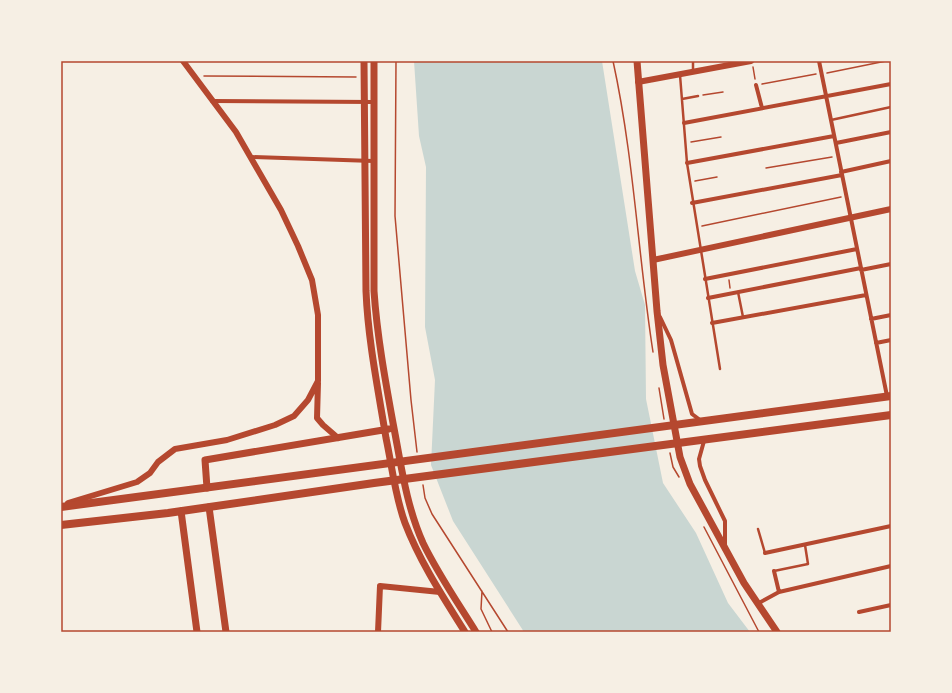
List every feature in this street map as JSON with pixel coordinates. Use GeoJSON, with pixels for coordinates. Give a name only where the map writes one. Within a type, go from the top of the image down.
{"type":"FeatureCollection","features":[{"type":"Feature","properties":{"kind":"highway"},"geometry":{"type":"LineString","coordinates":[[61,506],[207,488],[373,464],[889,396]]}},
{"type":"Feature","properties":{"kind":"highway"},"geometry":{"type":"LineString","coordinates":[[61,526],[181,511],[374,483],[891,416]]}},
{"type":"Feature","properties":{"kind":"main road"},"geometry":{"type":"LineString","coordinates":[[364,61],[367,324],[385,430],[396,491],[405,522],[415,548],[465,632]]}},
{"type":"Feature","properties":{"kind":"main road"},"geometry":{"type":"LineString","coordinates":[[374,61],[373,161],[376,323],[394,429],[405,489],[414,519],[427,550],[476,632]]}},
{"type":"Feature","properties":{"kind":"main road"},"geometry":{"type":"LineString","coordinates":[[637,61],[657,311],[663,364],[680,457],[690,484],[726,549],[757,604],[777,632]]}},
{"type":"Feature","properties":{"kind":"main road"},"geometry":{"type":"LineString","coordinates":[[207,488],[205,460],[394,429]]}},
{"type":"Feature","properties":{"kind":"main road"},"geometry":{"type":"LineString","coordinates":[[209,507],[226,632]]}},
{"type":"Feature","properties":{"kind":"main road"},"geometry":{"type":"LineString","coordinates":[[181,511],[197,632]]}},
{"type":"Feature","properties":{"kind":"street"},"geometry":{"type":"LineString","coordinates":[[183,61],[236,132],[251,157],[281,210],[312,280],[318,315],[317,418],[338,438]]}},
{"type":"Feature","properties":{"kind":"street"},"geometry":{"type":"LineString","coordinates":[[638,82],[694,73],[751,61]]}},
{"type":"Feature","properties":{"kind":"street"},"geometry":{"type":"LineString","coordinates":[[819,61],[876,343],[889,396]]}},
{"type":"Feature","properties":{"kind":"street"},"geometry":{"type":"LineString","coordinates":[[756,84],[762,108]]}},
{"type":"Feature","properties":{"kind":"street"},"geometry":{"type":"LineString","coordinates":[[684,123],[891,84]]}},
{"type":"Feature","properties":{"kind":"street"},"geometry":{"type":"LineString","coordinates":[[212,101],[373,102]]}},
{"type":"Feature","properties":{"kind":"street"},"geometry":{"type":"LineString","coordinates":[[836,143],[891,132]]}},
{"type":"Feature","properties":{"kind":"street"},"geometry":{"type":"LineString","coordinates":[[687,163],[834,136]]}},
{"type":"Feature","properties":{"kind":"street"},"geometry":{"type":"LineString","coordinates":[[251,157],[373,161]]}},
{"type":"Feature","properties":{"kind":"street"},"geometry":{"type":"LineString","coordinates":[[692,203],[842,173],[891,161]]}},
{"type":"Feature","properties":{"kind":"street"},"geometry":{"type":"LineString","coordinates":[[652,260],[891,209]]}},
{"type":"Feature","properties":{"kind":"street"},"geometry":{"type":"LineString","coordinates":[[705,279],[857,249]]}},
{"type":"Feature","properties":{"kind":"street"},"geometry":{"type":"LineString","coordinates":[[708,298],[738,291],[891,264]]}},
{"type":"Feature","properties":{"kind":"street"},"geometry":{"type":"LineString","coordinates":[[712,323],[866,295]]}},
{"type":"Feature","properties":{"kind":"street"},"geometry":{"type":"LineString","coordinates":[[657,311],[672,340],[692,414],[701,421]]}},
{"type":"Feature","properties":{"kind":"street"},"geometry":{"type":"LineString","coordinates":[[871,319],[891,315]]}},
{"type":"Feature","properties":{"kind":"street"},"geometry":{"type":"LineString","coordinates":[[876,343],[891,340]]}},
{"type":"Feature","properties":{"kind":"street"},"geometry":{"type":"LineString","coordinates":[[61,506],[137,482],[150,473],[158,462],[175,449],[227,440],[275,425],[294,416],[308,400],[318,382]]}},
{"type":"Feature","properties":{"kind":"street"},"geometry":{"type":"LineString","coordinates":[[704,441],[699,459],[700,466],[705,480],[725,521],[726,549]]}},
{"type":"Feature","properties":{"kind":"street"},"geometry":{"type":"LineString","coordinates":[[765,553],[891,526]]}},
{"type":"Feature","properties":{"kind":"street"},"geometry":{"type":"LineString","coordinates":[[757,604],[778,592],[891,566]]}},
{"type":"Feature","properties":{"kind":"street"},"geometry":{"type":"LineString","coordinates":[[774,571],[778,592]]}},
{"type":"Feature","properties":{"kind":"street"},"geometry":{"type":"LineString","coordinates":[[378,632],[380,586],[440,592]]}},
{"type":"Feature","properties":{"kind":"street"},"geometry":{"type":"LineString","coordinates":[[859,612],[891,605]]}},
{"type":"Feature","properties":{"kind":"lane"},"geometry":{"type":"LineString","coordinates":[[693,61],[694,73]]}},
{"type":"Feature","properties":{"kind":"lane"},"geometry":{"type":"LineString","coordinates":[[680,75],[685,144],[692,203],[720,370]]}},
{"type":"Feature","properties":{"kind":"lane"},"geometry":{"type":"LineString","coordinates":[[682,99],[698,96]]}},
{"type":"Feature","properties":{"kind":"lane"},"geometry":{"type":"LineString","coordinates":[[831,120],[891,108]]}},
{"type":"Feature","properties":{"kind":"lane"},"geometry":{"type":"LineString","coordinates":[[738,291],[743,317]]}},
{"type":"Feature","properties":{"kind":"lane"},"geometry":{"type":"LineString","coordinates":[[758,529],[765,553]]}},
{"type":"Feature","properties":{"kind":"lane"},"geometry":{"type":"LineString","coordinates":[[774,571],[808,564],[805,544]]}},
{"type":"Feature","properties":{"kind":"path"},"geometry":{"type":"LineString","coordinates":[[396,61],[395,216],[410,400],[418,456]]}},
{"type":"Feature","properties":{"kind":"path"},"geometry":{"type":"LineString","coordinates":[[751,61],[756,84],[822,74],[886,61]]}},
{"type":"Feature","properties":{"kind":"path"},"geometry":{"type":"LineString","coordinates":[[195,76],[364,77]]}},
{"type":"Feature","properties":{"kind":"path"},"geometry":{"type":"LineString","coordinates":[[698,96],[723,92]]}},
{"type":"Feature","properties":{"kind":"path"},"geometry":{"type":"LineString","coordinates":[[685,144],[721,137]]}},
{"type":"Feature","properties":{"kind":"path"},"geometry":{"type":"LineString","coordinates":[[766,168],[838,156]]}},
{"type":"Feature","properties":{"kind":"path"},"geometry":{"type":"LineString","coordinates":[[690,182],[717,177]]}},
{"type":"Feature","properties":{"kind":"path"},"geometry":{"type":"LineString","coordinates":[[696,227],[846,196]]}},
{"type":"Feature","properties":{"kind":"path"},"geometry":{"type":"LineString","coordinates":[[728,274],[731,293]]}},
{"type":"Feature","properties":{"kind":"path"},"geometry":{"type":"LineString","coordinates":[[422,484],[425,498],[432,514],[508,632]]}},
{"type":"Feature","properties":{"kind":"path"},"geometry":{"type":"LineString","coordinates":[[482,591],[481,609],[492,632]]}},
{"type":"Feature","properties":{"kind":"shaded area"},"geometry":{"type":"Polygon","coordinates":[[[414,61],[602,61],[635,271],[645,305],[646,399],[663,483],[696,533],[728,603],[750,632],[524,632],[453,521],[431,465],[435,380],[425,327],[426,167],[419,136],[414,61]]]}}]}
